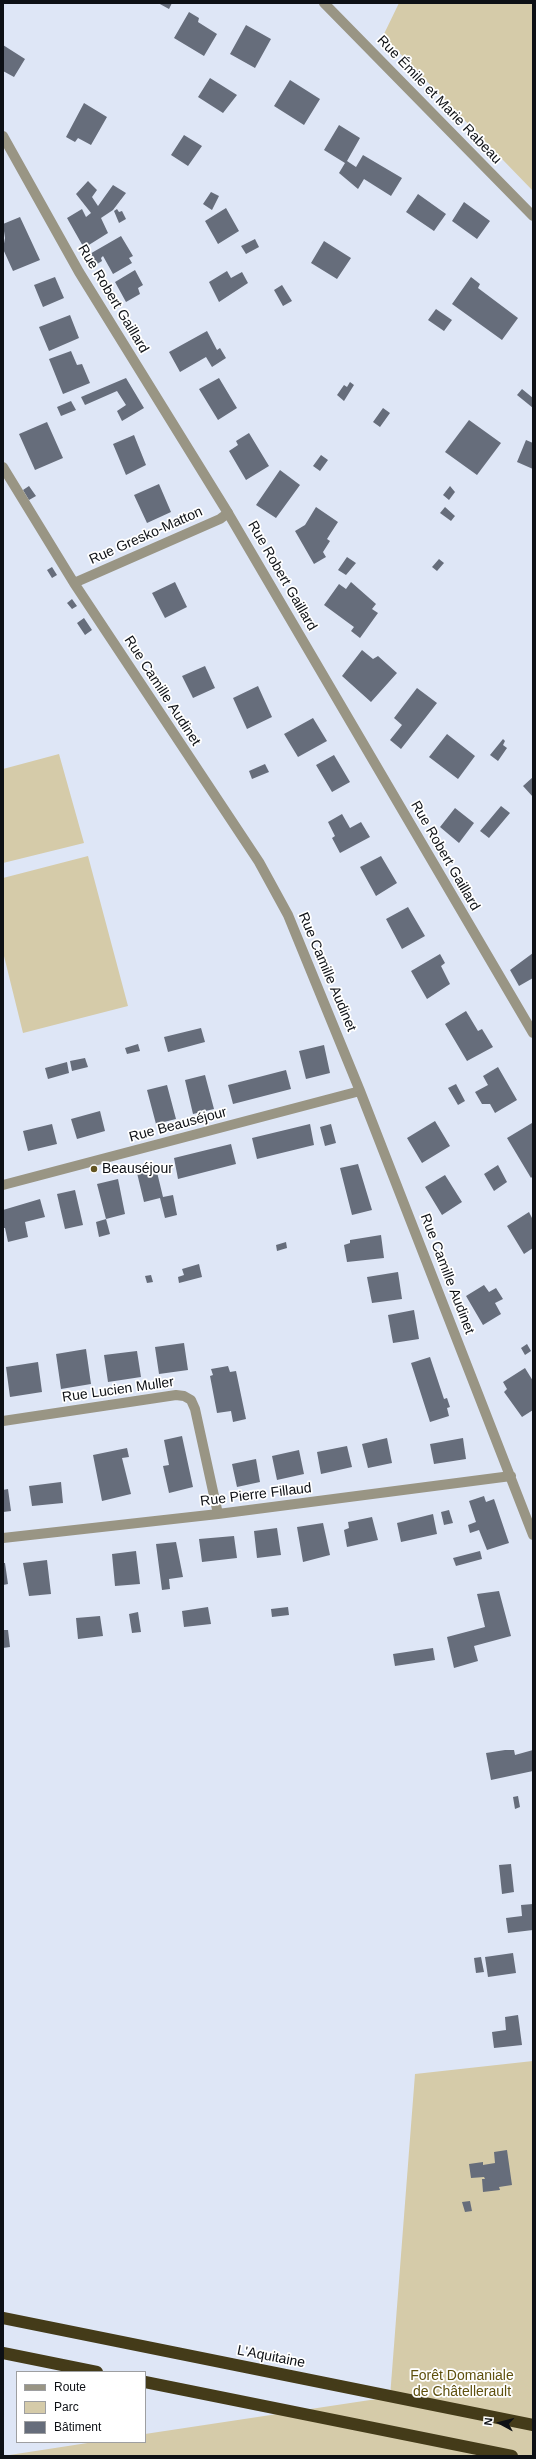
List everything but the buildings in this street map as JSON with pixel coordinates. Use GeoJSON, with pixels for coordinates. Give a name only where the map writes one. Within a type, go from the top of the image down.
{"type":"FeatureCollection","features":[{"type":"Feature","properties":{"kind":"highway","name":"L'Aquitaine"},"geometry":{"type":"LineString","coordinates":[[3,2318],[533,2425]]}},
{"type":"Feature","properties":{"kind":"highway"},"geometry":{"type":"LineString","coordinates":[[3,2353],[92,2371]]}},
{"type":"Feature","properties":{"kind":"highway"},"geometry":{"type":"LineString","coordinates":[[146,2382],[512,2456]]}},
{"type":"Feature","properties":{"kind":"street","name":"Rue Émile et Marie Rabeau"},"geometry":{"type":"LineString","coordinates":[[324,3],[533,216]]}},
{"type":"Feature","properties":{"kind":"street","name":"Rue Robert Gaillard"},"geometry":{"type":"LineString","coordinates":[[3,136],[79,272],[228,513],[533,1033]]}},
{"type":"Feature","properties":{"kind":"street","name":"Rue Camille Audinet"},"geometry":{"type":"LineString","coordinates":[[3,467],[74,583],[259,862],[288,915],[360,1091],[533,1535]]}},
{"type":"Feature","properties":{"kind":"street","name":"Rue Gresko-Matton"},"geometry":{"type":"LineString","coordinates":[[74,583],[220,519],[228,513]]}},
{"type":"Feature","properties":{"kind":"street","name":"Rue Beauséjour"},"geometry":{"type":"LineString","coordinates":[[3,1185],[360,1091]]}},
{"type":"Feature","properties":{"kind":"street","name":"Rue Lucien Muller"},"geometry":{"type":"LineString","coordinates":[[3,1421],[176,1395],[184,1396],[191,1400],[195,1409],[218,1514]]}},
{"type":"Feature","properties":{"kind":"street","name":"Rue Pierre Fillaud"},"geometry":{"type":"LineString","coordinates":[[3,1538],[218,1514],[511,1476]]}},
{"type":"Feature","properties":{"kind":"green space"},"geometry":{"type":"Polygon","coordinates":[[[399,3],[533,3],[533,191],[383,36],[399,3]]]}},
{"type":"Feature","properties":{"kind":"green space"},"geometry":{"type":"Polygon","coordinates":[[[59,754],[84,843],[3,863],[3,769],[59,754]]]}},
{"type":"Feature","properties":{"kind":"green space"},"geometry":{"type":"Polygon","coordinates":[[[88,856],[128,1006],[23,1033],[3,952],[3,878],[88,856]]]}},
{"type":"Feature","properties":{"kind":"green space","name":"Forêt Domaniale de Châtellerault"},"geometry":{"type":"Polygon","coordinates":[[[533,2061],[533,2456],[3,2456],[88,2443],[146,2443],[146,2434],[390,2397],[415,2074],[533,2061]]]}},
{"type":"Feature","properties":{"kind":"place","name":"Beauséjour"},"geometry":{"type":"Point","coordinates":[94,1169]}}]}
